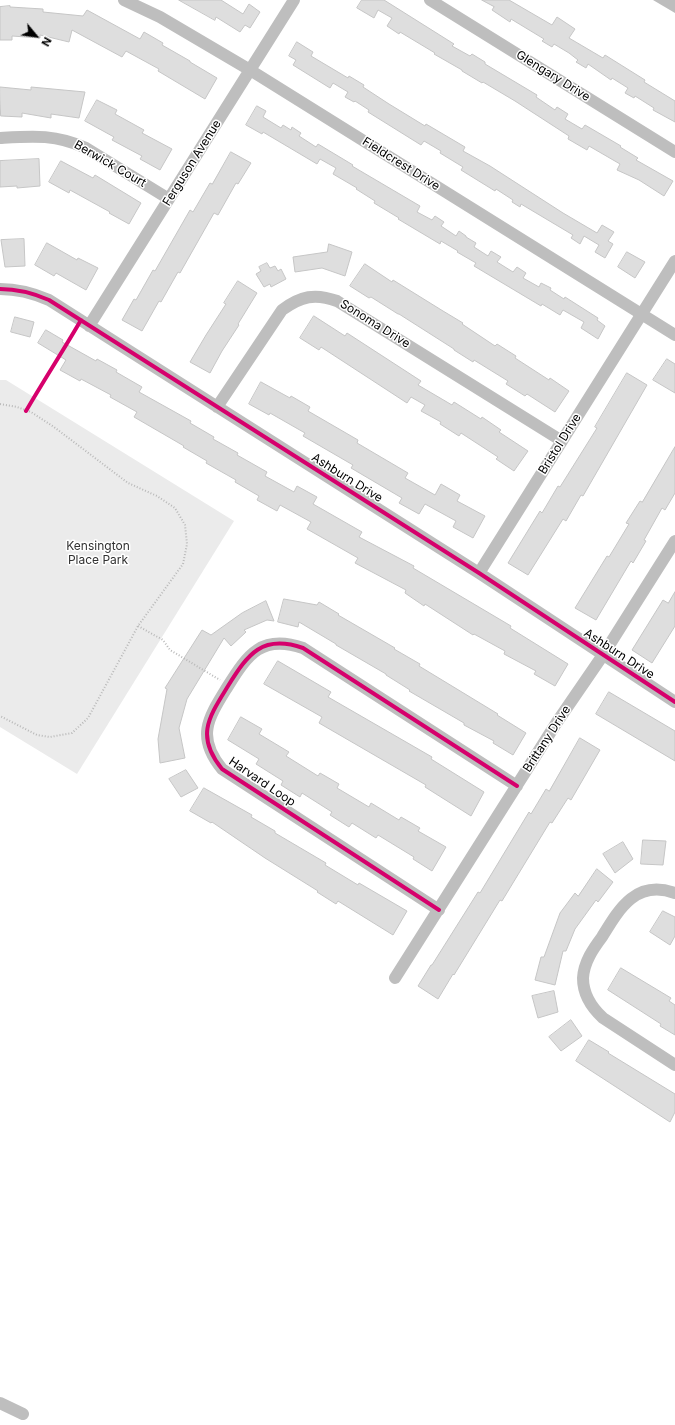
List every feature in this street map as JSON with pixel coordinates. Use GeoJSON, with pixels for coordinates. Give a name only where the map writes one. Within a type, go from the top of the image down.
{"type":"FeatureCollection","features":[{"type":"Feature","properties":{"kind":"street","name":"Fieldcrest Drive"},"geometry":{"type":"LineString","coordinates":[[124,0],[160,17],[250,70],[675,335]]}},
{"type":"Feature","properties":{"kind":"street","name":"Ferguson Avenue"},"geometry":{"type":"LineString","coordinates":[[90,326],[294,0]]}},
{"type":"Feature","properties":{"kind":"street","name":"Glengary Drive"},"geometry":{"type":"LineString","coordinates":[[430,0],[675,152]]}},
{"type":"Feature","properties":{"kind":"street","name":"Berwick Court"},"geometry":{"type":"LineString","coordinates":[[0,138],[40,136],[56,137],[72,141],[169,199]]}},
{"type":"Feature","properties":{"kind":"street"},"geometry":{"type":"LineString","coordinates":[[642,314],[675,261]]}},
{"type":"Feature","properties":{"kind":"street","name":"Ashburn Drive"},"geometry":{"type":"LineString","coordinates":[[0,289],[19,290],[35,294],[49,300],[479,573],[675,702]]}},
{"type":"Feature","properties":{"kind":"street","name":"Sonoma Drive"},"geometry":{"type":"LineString","coordinates":[[217,407],[282,310],[291,303],[303,298],[314,296],[326,297],[338,301],[562,441]]}},
{"type":"Feature","properties":{"kind":"street","name":"Bristol Drive"},"geometry":{"type":"LineString","coordinates":[[479,573],[642,314]]}},
{"type":"Feature","properties":{"kind":"street","name":"Brittany Drive"},"geometry":{"type":"LineString","coordinates":[[395,978],[557,722],[603,655],[675,541]]}},
{"type":"Feature","properties":{"kind":"street","name":"Harvard Loop"},"geometry":{"type":"LineString","coordinates":[[439,910],[222,769],[215,760],[210,749],[207,736],[208,724],[212,713],[229,685],[244,662],[256,651],[279,643],[298,646],[517,786]]}},
{"type":"Feature","properties":{"kind":"street"},"geometry":{"type":"LineString","coordinates":[[675,893],[668,890],[645,891],[624,903],[589,957],[583,978],[585,990],[594,1010],[603,1018],[675,1064]]}},
{"type":"Feature","properties":{"kind":"street"},"geometry":{"type":"LineString","coordinates":[[0,1403],[23,1414]]}},
{"type":"Feature","properties":{"kind":"path"},"geometry":{"type":"LineString","coordinates":[[0,404],[18,407],[54,427],[128,483],[157,496],[175,508],[185,525],[187,544],[183,564],[138,626],[88,718],[72,733],[50,737],[37,735],[0,716]]}},
{"type":"Feature","properties":{"kind":"path"},"geometry":{"type":"LineString","coordinates":[[26,411],[30,404]]}},
{"type":"Feature","properties":{"kind":"path"},"geometry":{"type":"LineString","coordinates":[[138,626],[163,640],[170,650],[229,685]]}},
{"type":"Feature","properties":{"kind":"green space","name":"Kensington Place Park"},"geometry":{"type":"Polygon","coordinates":[[[0,380],[6,380],[234,521],[77,774],[0,727],[0,380]]]}},
{"type":"Feature","properties":{"kind":"shaded area"},"geometry":{"type":"Polygon","coordinates":[[[653,0],[675,0],[675,13],[653,0]]]}},
{"type":"Feature","properties":{"kind":"building"},"geometry":{"type":"Polygon","coordinates":[[[179,0],[221,0],[243,14],[249,4],[260,12],[250,28],[245,25],[240,32],[216,17],[215,20],[179,0]]]}},
{"type":"Feature","properties":{"kind":"building"},"geometry":{"type":"Polygon","coordinates":[[[362,0],[384,0],[454,44],[452,46],[470,56],[472,54],[485,62],[485,64],[537,95],[536,97],[555,110],[557,107],[568,114],[565,119],[582,129],[585,125],[621,146],[620,147],[638,158],[636,160],[673,181],[664,196],[639,180],[617,170],[620,164],[589,146],[587,150],[568,139],[569,136],[515,101],[462,71],[400,32],[399,34],[387,26],[392,18],[378,10],[374,18],[357,8],[362,0]]]}},
{"type":"Feature","properties":{"kind":"building"},"geometry":{"type":"Polygon","coordinates":[[[482,0],[509,0],[552,25],[557,17],[575,29],[569,38],[603,58],[605,55],[675,101],[675,122],[653,110],[654,108],[635,96],[634,98],[625,93],[628,88],[612,78],[611,80],[588,64],[586,68],[576,62],[578,60],[569,53],[554,44],[552,47],[542,41],[544,39],[511,19],[510,22],[492,10],[494,7],[482,0]]]}},
{"type":"Feature","properties":{"kind":"building"},"geometry":{"type":"Polygon","coordinates":[[[10,6],[43,9],[43,12],[83,16],[87,10],[140,39],[144,32],[163,43],[162,45],[217,78],[205,99],[158,71],[159,69],[126,51],[122,57],[72,30],[69,42],[40,35],[40,38],[12,36],[12,40],[0,40],[0,7],[10,6]]]}},
{"type":"Feature","properties":{"kind":"building"},"geometry":{"type":"Polygon","coordinates":[[[297,42],[313,52],[311,56],[348,78],[349,76],[364,85],[363,87],[425,126],[426,124],[465,147],[463,151],[490,166],[563,213],[597,233],[602,225],[614,232],[608,241],[613,244],[605,258],[595,252],[599,245],[584,236],[580,244],[571,238],[573,235],[521,204],[520,207],[512,202],[513,200],[496,189],[495,191],[461,170],[463,167],[440,153],[441,151],[424,141],[421,145],[368,112],[369,110],[355,101],[354,102],[345,97],[348,92],[333,83],[330,88],[293,65],[296,60],[289,56],[297,42]]]}},
{"type":"Feature","properties":{"kind":"building"},"geometry":{"type":"Polygon","coordinates":[[[0,87],[31,90],[31,87],[85,92],[79,118],[51,114],[51,118],[22,113],[22,117],[1,116],[0,87]]]}},
{"type":"Feature","properties":{"kind":"building"},"geometry":{"type":"Polygon","coordinates":[[[97,100],[117,110],[115,114],[144,130],[142,133],[172,149],[160,170],[140,159],[142,156],[112,140],[114,137],[85,121],[97,100]]]}},
{"type":"Feature","properties":{"kind":"building"},"geometry":{"type":"Polygon","coordinates":[[[257,106],[266,111],[263,117],[281,128],[283,125],[291,130],[292,127],[301,133],[299,136],[316,147],[318,144],[420,206],[417,212],[432,220],[435,216],[444,222],[441,226],[456,236],[459,231],[476,243],[474,247],[488,256],[491,251],[501,257],[497,262],[513,272],[517,267],[526,273],[523,278],[539,287],[541,283],[551,288],[550,290],[564,299],[565,297],[598,318],[597,320],[605,326],[598,339],[581,328],[584,322],[563,310],[560,315],[542,304],[541,306],[474,266],[476,263],[457,252],[458,251],[441,241],[440,244],[398,219],[399,218],[374,203],[375,201],[356,189],[357,188],[333,174],[336,168],[320,159],[317,164],[263,132],[262,134],[246,125],[257,106]]]}},
{"type":"Feature","properties":{"kind":"building"},"geometry":{"type":"Polygon","coordinates":[[[231,152],[251,163],[238,184],[236,183],[218,215],[214,213],[180,273],[178,272],[161,302],[159,301],[142,331],[122,320],[134,299],[136,300],[153,270],[155,271],[190,210],[193,212],[231,152]]]}},
{"type":"Feature","properties":{"kind":"building"},"geometry":{"type":"Polygon","coordinates":[[[39,159],[40,186],[17,188],[17,186],[0,187],[0,161],[39,159]]]}},
{"type":"Feature","properties":{"kind":"building"},"geometry":{"type":"Polygon","coordinates":[[[61,161],[93,178],[95,175],[141,203],[129,224],[70,190],[69,193],[49,182],[61,161]]]}},
{"type":"Feature","properties":{"kind":"building"},"geometry":{"type":"Polygon","coordinates":[[[24,239],[25,266],[5,267],[1,240],[24,239]]]}},
{"type":"Feature","properties":{"kind":"building"},"geometry":{"type":"Polygon","coordinates":[[[47,243],[77,260],[78,258],[98,268],[86,290],[56,273],[54,276],[35,265],[47,243]]]}},
{"type":"Feature","properties":{"kind":"building"},"geometry":{"type":"Polygon","coordinates":[[[329,244],[352,252],[345,276],[322,268],[295,272],[293,257],[327,252],[329,244]]]}},
{"type":"Feature","properties":{"kind":"building"},"geometry":{"type":"Polygon","coordinates":[[[627,252],[645,262],[635,278],[618,267],[627,252]]]}},
{"type":"Feature","properties":{"kind":"building"},"geometry":{"type":"Polygon","coordinates":[[[267,263],[270,268],[275,266],[278,271],[281,269],[286,279],[271,287],[270,284],[264,287],[256,274],[261,271],[259,267],[267,263]]]}},
{"type":"Feature","properties":{"kind":"building"},"geometry":{"type":"Polygon","coordinates":[[[365,264],[392,282],[393,280],[463,323],[462,324],[495,346],[497,344],[516,356],[515,358],[569,391],[555,412],[527,394],[525,396],[506,384],[508,381],[474,360],[473,362],[399,314],[350,286],[365,264]]]}},
{"type":"Feature","properties":{"kind":"building"},"geometry":{"type":"Polygon","coordinates":[[[238,281],[257,293],[210,373],[190,362],[226,304],[224,303],[238,281]]]}},
{"type":"Feature","properties":{"kind":"building"},"geometry":{"type":"Polygon","coordinates":[[[314,316],[345,336],[347,333],[421,381],[418,385],[452,405],[454,402],[481,419],[482,417],[501,430],[499,432],[528,451],[514,471],[496,459],[498,457],[461,433],[459,436],[440,424],[441,422],[421,411],[425,405],[411,397],[407,403],[321,347],[319,350],[300,338],[314,316]]]}},
{"type":"Feature","properties":{"kind":"building"},"geometry":{"type":"Polygon","coordinates":[[[15,317],[34,322],[30,337],[11,332],[15,317]]]}},
{"type":"Feature","properties":{"kind":"building"},"geometry":{"type":"Polygon","coordinates":[[[46,330],[63,340],[62,342],[96,361],[97,359],[117,370],[116,372],[142,387],[139,392],[191,421],[190,423],[214,437],[213,439],[267,472],[265,476],[294,492],[297,486],[317,497],[313,504],[362,532],[359,537],[414,566],[413,568],[511,626],[510,628],[568,664],[555,686],[534,674],[536,671],[504,654],[505,651],[474,634],[473,635],[425,604],[424,606],[405,593],[406,590],[355,563],[358,558],[307,529],[311,522],[280,505],[277,511],[257,500],[259,496],[235,482],[236,480],[206,463],[207,461],[183,447],[184,446],[134,417],[137,412],[110,397],[111,395],[60,370],[66,360],[38,343],[46,330]]]}},
{"type":"Feature","properties":{"kind":"building"},"geometry":{"type":"Polygon","coordinates":[[[667,359],[675,364],[675,393],[653,380],[667,359]]]}},
{"type":"Feature","properties":{"kind":"building"},"geometry":{"type":"Polygon","coordinates":[[[627,373],[647,385],[583,496],[581,495],[566,521],[563,519],[528,575],[508,563],[540,511],[542,513],[558,486],[560,487],[597,428],[595,427],[627,373]]]}},
{"type":"Feature","properties":{"kind":"building"},"geometry":{"type":"Polygon","coordinates":[[[261,382],[310,407],[308,411],[358,440],[357,443],[408,473],[405,478],[435,495],[441,484],[460,495],[457,501],[485,516],[473,538],[453,527],[456,521],[425,504],[419,514],[399,503],[402,498],[351,468],[353,465],[303,436],[305,433],[270,413],[269,415],[249,404],[261,382]]]}},
{"type":"Feature","properties":{"kind":"building"},"geometry":{"type":"Polygon","coordinates":[[[675,447],[675,493],[665,510],[662,508],[644,540],[646,541],[633,563],[631,561],[596,620],[575,608],[607,556],[609,557],[629,524],[626,523],[640,501],[642,502],[675,447]]]}},
{"type":"Feature","properties":{"kind":"building"},"geometry":{"type":"Polygon","coordinates":[[[675,592],[675,626],[652,663],[632,650],[663,600],[668,603],[675,592]]]}},
{"type":"Feature","properties":{"kind":"building"},"geometry":{"type":"Polygon","coordinates":[[[284,599],[317,605],[319,602],[339,614],[338,615],[395,648],[394,649],[420,664],[419,666],[498,714],[497,715],[526,733],[513,755],[493,743],[494,741],[464,725],[464,723],[409,691],[410,690],[386,674],[299,622],[298,627],[278,622],[284,599]]]}},
{"type":"Feature","properties":{"kind":"building"},"geometry":{"type":"Polygon","coordinates":[[[266,601],[274,621],[267,620],[244,630],[246,632],[231,646],[224,638],[187,699],[179,728],[185,758],[160,763],[158,739],[167,689],[165,688],[202,630],[211,635],[242,613],[266,601]]]}},
{"type":"Feature","properties":{"kind":"building"},"geometry":{"type":"Polygon","coordinates":[[[278,661],[331,692],[328,697],[432,757],[431,759],[484,792],[471,816],[425,787],[426,785],[319,723],[322,717],[264,684],[278,661]]]}},
{"type":"Feature","properties":{"kind":"building"},"geometry":{"type":"Polygon","coordinates":[[[609,692],[675,731],[675,761],[596,714],[609,692]]]}},
{"type":"Feature","properties":{"kind":"building"},"geometry":{"type":"Polygon","coordinates":[[[241,717],[262,729],[259,734],[289,752],[286,756],[318,776],[320,773],[339,784],[337,788],[369,807],[371,803],[399,820],[401,817],[420,828],[418,831],[446,847],[432,871],[413,859],[414,857],[378,835],[376,838],[352,823],[349,827],[330,815],[332,812],[302,793],[300,797],[281,785],[283,781],[256,764],[259,759],[228,740],[241,717]]]}},
{"type":"Feature","properties":{"kind":"building"},"geometry":{"type":"Polygon","coordinates":[[[580,738],[600,750],[571,800],[568,798],[552,823],[550,822],[502,901],[500,900],[438,999],[418,986],[478,892],[480,893],[529,812],[531,814],[546,789],[549,791],[580,738]]]}},
{"type":"Feature","properties":{"kind":"building"},"geometry":{"type":"Polygon","coordinates":[[[186,770],[198,788],[181,797],[169,779],[186,770]]]}},
{"type":"Feature","properties":{"kind":"building"},"geometry":{"type":"Polygon","coordinates":[[[204,788],[252,815],[251,817],[275,831],[275,833],[326,863],[325,865],[358,885],[359,883],[407,911],[393,935],[338,901],[336,904],[212,822],[211,823],[190,811],[204,788]]]}},
{"type":"Feature","properties":{"kind":"building"},"geometry":{"type":"Polygon","coordinates":[[[643,840],[666,841],[663,865],[641,864],[643,840]]]}},
{"type":"Feature","properties":{"kind":"building"},"geometry":{"type":"Polygon","coordinates":[[[623,842],[633,859],[615,873],[603,854],[623,842]]]}},
{"type":"Feature","properties":{"kind":"building"},"geometry":{"type":"Polygon","coordinates":[[[597,869],[613,882],[598,902],[596,900],[575,929],[566,951],[563,951],[555,985],[535,980],[541,957],[544,957],[560,913],[575,893],[578,896],[597,869]]]}},
{"type":"Feature","properties":{"kind":"building"},"geometry":{"type":"Polygon","coordinates":[[[663,911],[675,917],[675,936],[670,945],[650,932],[663,911]]]}},
{"type":"Feature","properties":{"kind":"building"},"geometry":{"type":"Polygon","coordinates":[[[621,968],[671,998],[669,1001],[675,1005],[675,1035],[660,1026],[661,1024],[608,990],[621,968]]]}},
{"type":"Feature","properties":{"kind":"building"},"geometry":{"type":"Polygon","coordinates":[[[554,991],[558,1012],[538,1018],[532,996],[554,991]]]}},
{"type":"Feature","properties":{"kind":"building"},"geometry":{"type":"Polygon","coordinates":[[[571,1020],[582,1036],[561,1051],[549,1037],[571,1020]]]}},
{"type":"Feature","properties":{"kind":"building"},"geometry":{"type":"Polygon","coordinates":[[[589,1040],[675,1094],[675,1112],[670,1122],[576,1061],[589,1040]]]}},
{"type":"Feature","properties":{"kind":"cycle path"},"geometry":{"type":"LineString","coordinates":[[0,289],[25,292],[49,300],[479,573],[675,702]]}},
{"type":"Feature","properties":{"kind":"cycle path"},"geometry":{"type":"LineString","coordinates":[[26,411],[81,320]]}},
{"type":"Feature","properties":{"kind":"cycle path"},"geometry":{"type":"LineString","coordinates":[[439,910],[222,769],[214,757],[209,746],[207,736],[208,727],[215,707],[228,686],[250,656],[267,645],[289,644],[303,648],[517,786]]}}]}
